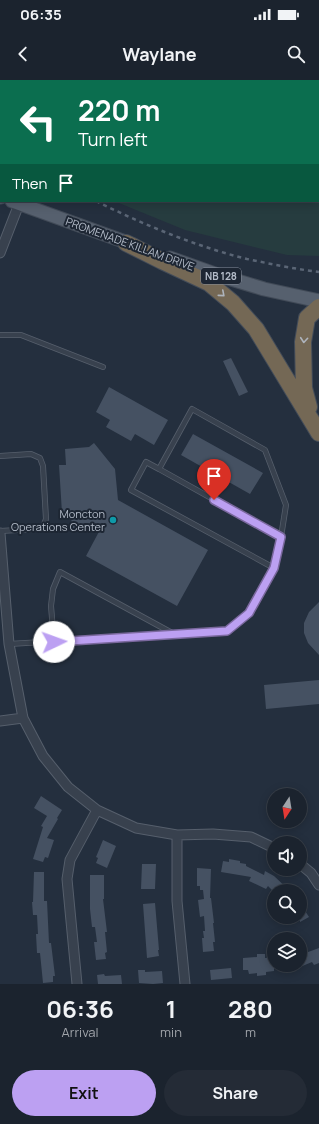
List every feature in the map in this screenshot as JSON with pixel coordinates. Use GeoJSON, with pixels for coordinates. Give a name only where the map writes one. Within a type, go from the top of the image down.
{"type":"FeatureCollection","features":[{"type":"Feature","properties":{"kind":"highway"},"geometry":{"type":"LineString","coordinates":[[126,243],[209,283],[233,303],[256,329],[316,428]]}},
{"type":"Feature","properties":{"kind":"highway"},"geometry":{"type":"LineString","coordinates":[[316,428],[304,388],[304,342],[307,318],[319,307]]}},
{"type":"Feature","properties":{"kind":"main road","name":"PROMENADE KILLAM DRIVE"},"geometry":{"type":"LineString","coordinates":[[16,202],[218,275],[264,289],[319,301]]}},
{"type":"Feature","properties":{"kind":"street"},"geometry":{"type":"LineString","coordinates":[[0,253],[16,202]]}},
{"type":"Feature","properties":{"kind":"street"},"geometry":{"type":"LineString","coordinates":[[0,537],[9,644],[23,718],[43,756],[68,787],[97,810],[136,828],[177,835],[213,834],[251,837],[267,845]]}},
{"type":"Feature","properties":{"kind":"street"},"geometry":{"type":"LineString","coordinates":[[0,721],[23,718]]}},
{"type":"Feature","properties":{"kind":"street"},"geometry":{"type":"LineString","coordinates":[[77,984],[67,879],[70,860],[97,810]]}},
{"type":"Feature","properties":{"kind":"street"},"geometry":{"type":"LineString","coordinates":[[177,835],[177,901],[186,984]]}},
{"type":"Feature","properties":{"kind":"street"},"geometry":{"type":"LineString","coordinates":[[307,870],[319,885]]}},
{"type":"Feature","properties":{"kind":"lane"},"geometry":{"type":"LineString","coordinates":[[0,335],[21,336],[103,367]]}},
{"type":"Feature","properties":{"kind":"lane"},"geometry":{"type":"LineString","coordinates":[[9,644],[227,631],[249,613],[274,568],[286,505],[265,450],[192,409],[160,469]]}},
{"type":"Feature","properties":{"kind":"lane"},"geometry":{"type":"LineString","coordinates":[[0,456],[31,454],[40,458],[43,466],[46,519],[43,527],[0,537]]}},
{"type":"Feature","properties":{"kind":"lane"},"geometry":{"type":"LineString","coordinates":[[274,568],[131,490],[146,462],[281,537]]}},
{"type":"Feature","properties":{"kind":"lane"},"geometry":{"type":"LineString","coordinates":[[54,642],[51,606],[53,589],[60,572],[174,634]]}},
{"type":"Feature","properties":{"kind":"green space"},"geometry":{"type":"Polygon","coordinates":[[[116,202],[319,202],[319,256],[287,255],[185,230],[116,202]]]}},
{"type":"Feature","properties":{"kind":"building"},"geometry":{"type":"Polygon","coordinates":[[[231,358],[248,392],[239,396],[223,361],[231,358]]]}},
{"type":"Feature","properties":{"kind":"building"},"geometry":{"type":"Polygon","coordinates":[[[109,387],[168,420],[154,445],[135,434],[131,441],[106,427],[110,420],[96,412],[109,387]]]}},
{"type":"Feature","properties":{"kind":"building"},"geometry":{"type":"Polygon","coordinates":[[[193,434],[263,473],[250,494],[181,455],[193,434]]]}},
{"type":"Feature","properties":{"kind":"building","name":"Moncton Operations Center"},"geometry":{"type":"Polygon","coordinates":[[[94,443],[115,469],[118,500],[208,550],[177,606],[86,556],[102,526],[72,528],[71,513],[62,513],[59,465],[66,465],[65,449],[89,447],[94,443]]]}},
{"type":"Feature","properties":{"kind":"building"},"geometry":{"type":"Polygon","coordinates":[[[319,602],[319,655],[308,643],[304,633],[304,623],[309,612],[319,602]]]}},
{"type":"Feature","properties":{"kind":"building"},"geometry":{"type":"Polygon","coordinates":[[[319,680],[319,704],[266,709],[264,685],[319,680]]]}},
{"type":"Feature","properties":{"kind":"building"},"geometry":{"type":"Polygon","coordinates":[[[41,796],[62,810],[47,838],[54,840],[48,858],[45,857],[43,862],[33,859],[43,827],[41,826],[47,816],[34,808],[41,796]]]}},
{"type":"Feature","properties":{"kind":"building"},"geometry":{"type":"Polygon","coordinates":[[[103,840],[116,846],[107,868],[96,863],[98,858],[96,857],[103,840]]]}},
{"type":"Feature","properties":{"kind":"building"},"geometry":{"type":"Polygon","coordinates":[[[229,859],[240,861],[240,863],[246,864],[246,866],[264,875],[265,871],[267,872],[267,876],[274,876],[283,884],[267,884],[266,889],[249,881],[251,877],[221,872],[223,861],[229,862],[229,859]]]}},
{"type":"Feature","properties":{"kind":"building"},"geometry":{"type":"Polygon","coordinates":[[[142,864],[156,864],[155,889],[141,889],[142,864]]]}},
{"type":"Feature","properties":{"kind":"building"},"geometry":{"type":"Polygon","coordinates":[[[197,868],[211,869],[210,898],[214,923],[214,951],[203,952],[202,938],[204,938],[203,931],[205,931],[204,916],[200,917],[198,900],[204,899],[203,890],[200,890],[200,886],[197,886],[197,868]]]}},
{"type":"Feature","properties":{"kind":"building"},"geometry":{"type":"Polygon","coordinates":[[[34,872],[44,872],[44,901],[47,901],[49,943],[51,943],[55,976],[53,976],[53,982],[43,983],[40,953],[37,953],[37,915],[33,915],[32,902],[34,872]]]}},
{"type":"Feature","properties":{"kind":"building"},"geometry":{"type":"Polygon","coordinates":[[[90,875],[104,875],[103,899],[107,932],[105,932],[107,952],[105,953],[106,959],[96,960],[94,942],[97,942],[95,927],[92,927],[90,909],[90,875]]]}},
{"type":"Feature","properties":{"kind":"building"},"geometry":{"type":"Polygon","coordinates":[[[155,903],[159,956],[147,958],[143,904],[155,903]]]}},
{"type":"Feature","properties":{"kind":"building"},"geometry":{"type":"Polygon","coordinates":[[[319,948],[319,963],[314,965],[312,962],[307,964],[307,952],[319,948]]]}},
{"type":"Feature","properties":{"kind":"building"},"geometry":{"type":"Polygon","coordinates":[[[257,954],[265,954],[265,958],[267,958],[266,975],[257,976],[257,973],[249,974],[248,970],[243,970],[243,958],[257,957],[257,954]]]}},
{"type":"Feature","properties":{"kind":"building"},"geometry":{"type":"Polygon","coordinates":[[[231,968],[232,978],[211,980],[210,970],[231,968]]]}},
{"type":"Feature","properties":{"kind":"building"},"geometry":{"type":"Polygon","coordinates":[[[138,970],[145,970],[145,972],[162,971],[163,983],[139,983],[138,970]]]}},
{"type":"Feature","properties":{"kind":"building"},"geometry":{"type":"Polygon","coordinates":[[[104,974],[105,976],[121,975],[122,984],[98,984],[97,975],[104,974]]]}},
{"type":"Feature","properties":{"kind":"railway"},"geometry":{"type":"LineString","coordinates":[[98,202],[151,226],[208,248],[247,259],[319,272]]}},
{"type":"Feature","properties":{"kind":"place","name":"Moncton Operations Center"},"geometry":{"type":"Point","coordinates":[113,520]}},
{"type":"Feature","properties":{"kind":"route"},"geometry":{"type":"LineString","coordinates":[[54,642],[227,631],[249,613],[274,568],[281,537],[214,500]]}}]}
